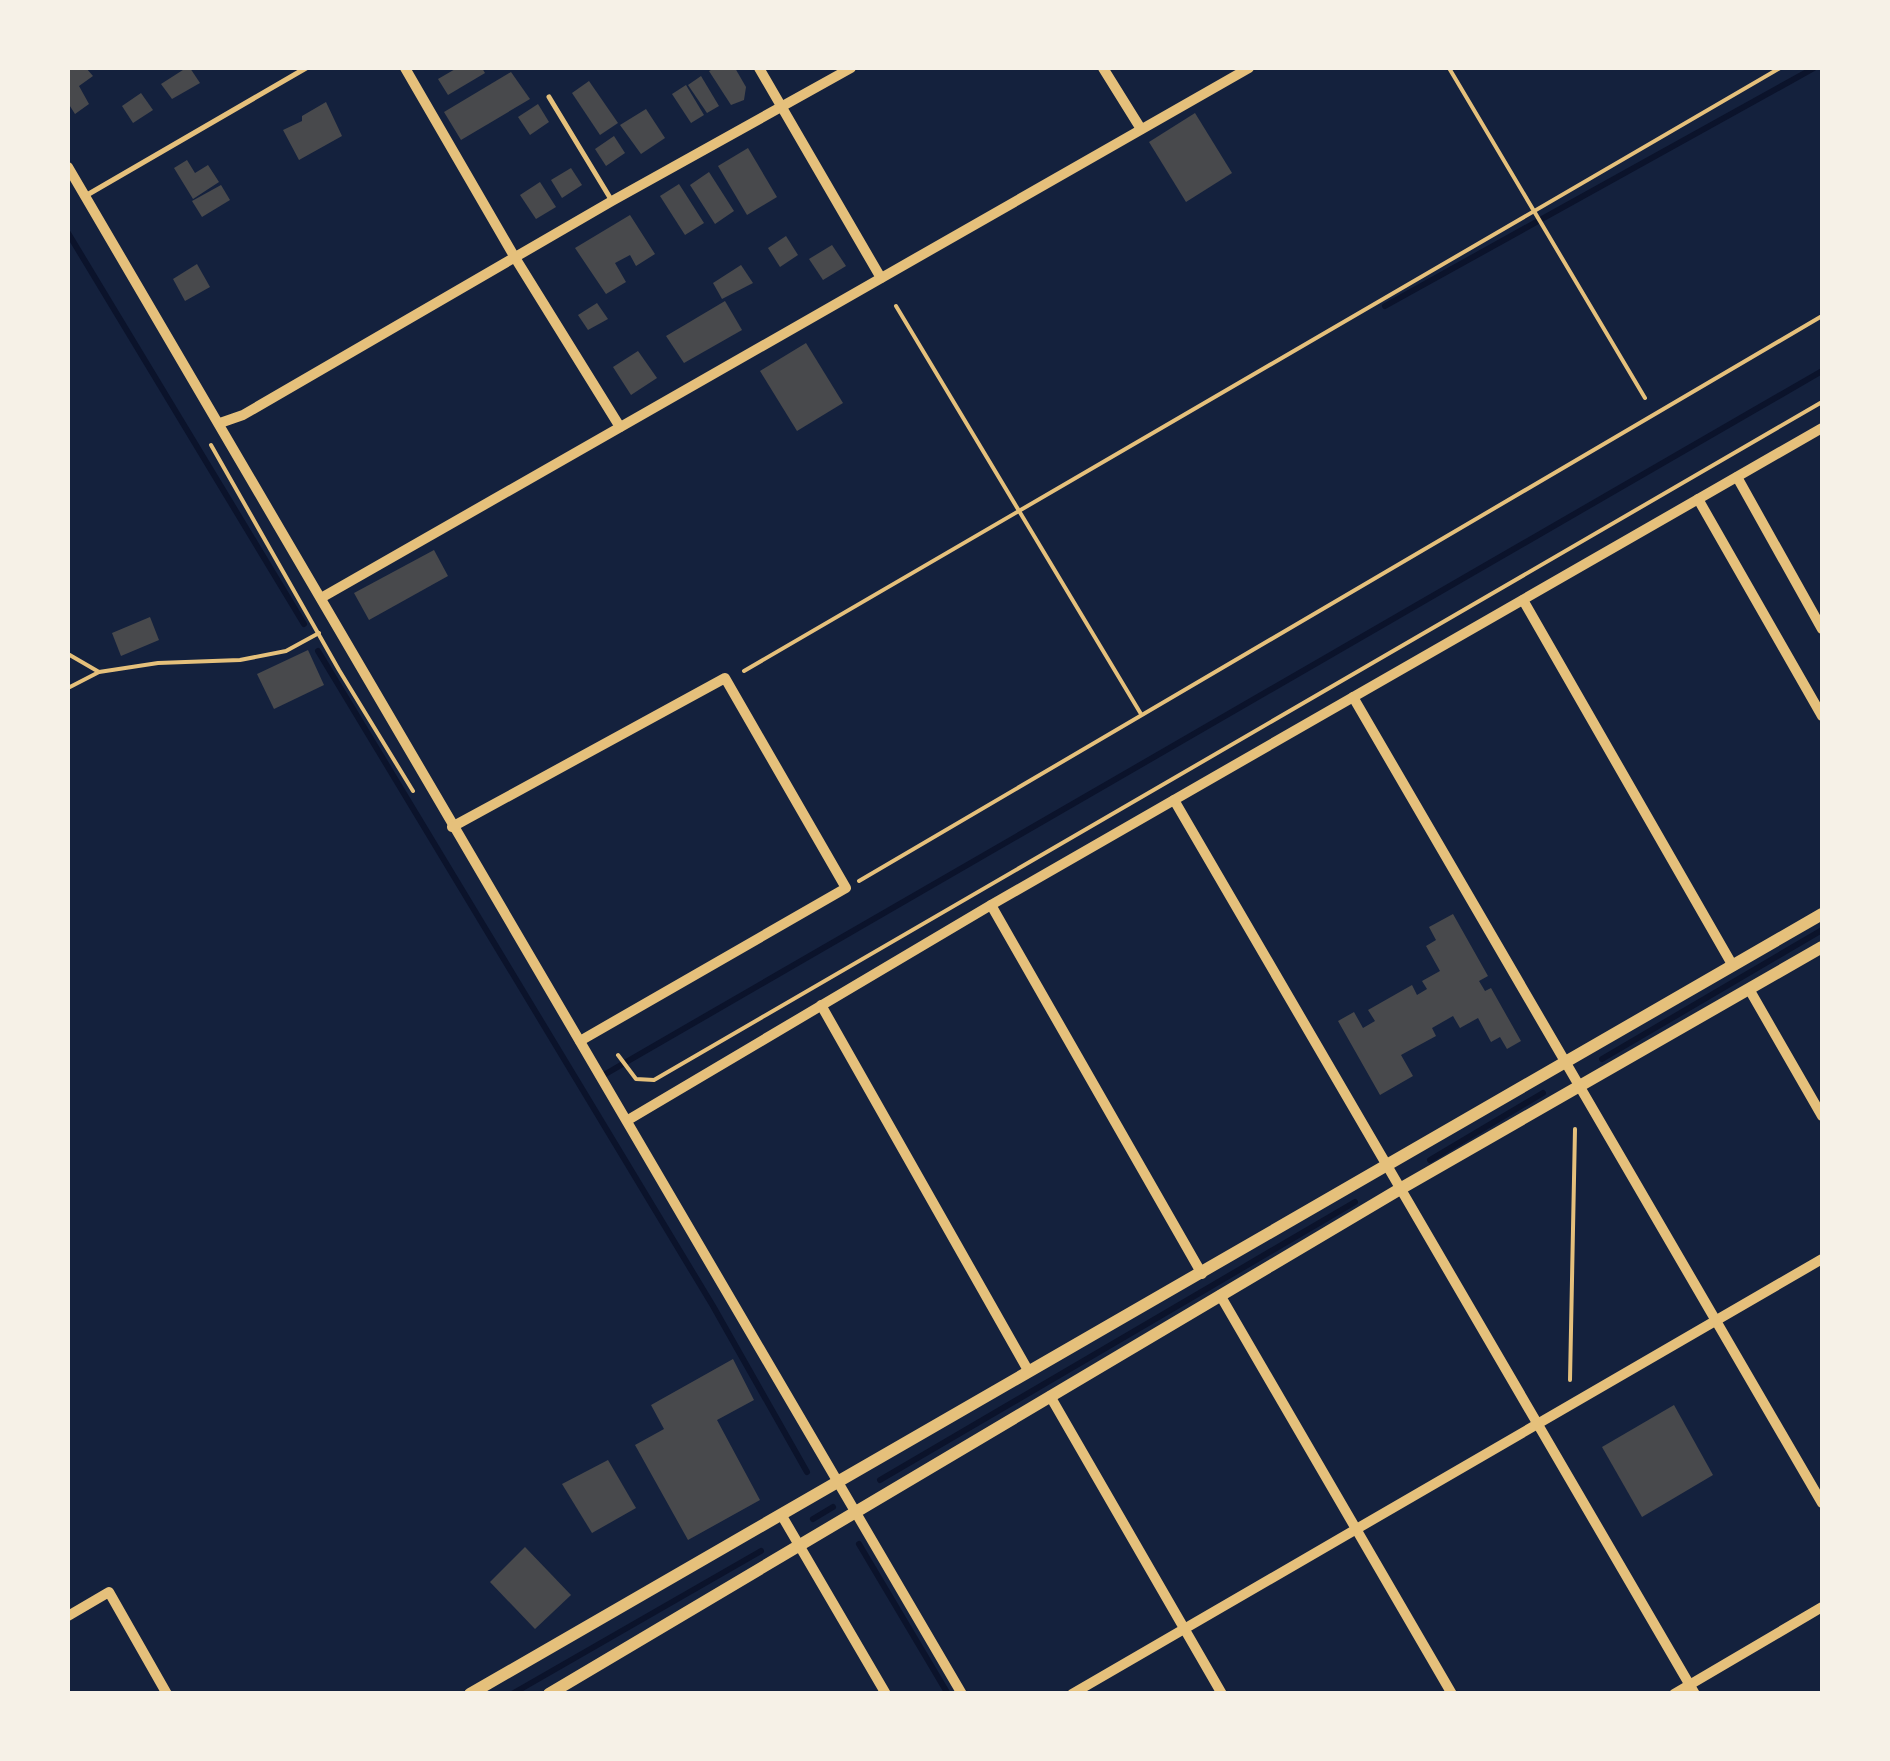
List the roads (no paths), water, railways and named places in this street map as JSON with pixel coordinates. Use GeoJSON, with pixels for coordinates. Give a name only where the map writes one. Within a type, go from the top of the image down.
{"type":"FeatureCollection","features":[{"type":"Feature","properties":{"kind":"street"},"geometry":{"type":"LineString","coordinates":[[405,68],[514,256],[620,427]]}},
{"type":"Feature","properties":{"kind":"street"},"geometry":{"type":"LineString","coordinates":[[758,68],[881,278]]}},
{"type":"Feature","properties":{"kind":"street"},"geometry":{"type":"LineString","coordinates":[[220,423],[243,414],[514,256],[851,68]]}},
{"type":"Feature","properties":{"kind":"street"},"geometry":{"type":"LineString","coordinates":[[1103,68],[1142,129]]}},
{"type":"Feature","properties":{"kind":"street"},"geometry":{"type":"LineString","coordinates":[[321,598],[1250,68]]}},
{"type":"Feature","properties":{"kind":"street"},"geometry":{"type":"LineString","coordinates":[[68,167],[962,1694]]}},
{"type":"Feature","properties":{"kind":"street"},"geometry":{"type":"LineString","coordinates":[[628,1120],[991,905],[1822,428]]}},
{"type":"Feature","properties":{"kind":"street"},"geometry":{"type":"LineString","coordinates":[[1737,477],[1822,629]]}},
{"type":"Feature","properties":{"kind":"street"},"geometry":{"type":"LineString","coordinates":[[1698,499],[1822,716]]}},
{"type":"Feature","properties":{"kind":"street"},"geometry":{"type":"LineString","coordinates":[[1523,600],[1733,966]]}},
{"type":"Feature","properties":{"kind":"street"},"geometry":{"type":"LineString","coordinates":[[452,827],[725,678],[846,888],[580,1041]]}},
{"type":"Feature","properties":{"kind":"street"},"geometry":{"type":"LineString","coordinates":[[1353,697],[1822,1503]]}},
{"type":"Feature","properties":{"kind":"street"},"geometry":{"type":"LineString","coordinates":[[1174,800],[1692,1689]]}},
{"type":"Feature","properties":{"kind":"street"},"geometry":{"type":"LineString","coordinates":[[991,905],[1202,1274]]}},
{"type":"Feature","properties":{"kind":"street"},"geometry":{"type":"LineString","coordinates":[[470,1694],[1822,914]]}},
{"type":"Feature","properties":{"kind":"street"},"geometry":{"type":"LineString","coordinates":[[549,1694],[1400,1189],[1822,948]]}},
{"type":"Feature","properties":{"kind":"street"},"geometry":{"type":"LineString","coordinates":[[1749,989],[1822,1116]]}},
{"type":"Feature","properties":{"kind":"street"},"geometry":{"type":"LineString","coordinates":[[821,1005],[1030,1372]]}},
{"type":"Feature","properties":{"kind":"street"},"geometry":{"type":"LineString","coordinates":[[1072,1694],[1822,1259]]}},
{"type":"Feature","properties":{"kind":"street"},"geometry":{"type":"LineString","coordinates":[[1220,1295],[1452,1694]]}},
{"type":"Feature","properties":{"kind":"street"},"geometry":{"type":"LineString","coordinates":[[1050,1396],[1222,1694]]}},
{"type":"Feature","properties":{"kind":"street"},"geometry":{"type":"LineString","coordinates":[[782,1516],[886,1694]]}},
{"type":"Feature","properties":{"kind":"street"},"geometry":{"type":"LineString","coordinates":[[68,1616],[109,1592],[167,1694]]}},
{"type":"Feature","properties":{"kind":"street"},"geometry":{"type":"LineString","coordinates":[[1674,1694],[1692,1689],[1822,1607]]}},
{"type":"Feature","properties":{"kind":"lane"},"geometry":{"type":"LineString","coordinates":[[84,196],[306,68]]}},
{"type":"Feature","properties":{"kind":"lane"},"geometry":{"type":"LineString","coordinates":[[549,97],[612,201]]}},
{"type":"Feature","properties":{"kind":"waterway"},"geometry":{"type":"LineString","coordinates":[[1385,306],[1814,68]]}},
{"type":"Feature","properties":{"kind":"waterway"},"geometry":{"type":"LineString","coordinates":[[68,233],[304,624]]}},
{"type":"Feature","properties":{"kind":"waterway"},"geometry":{"type":"LineString","coordinates":[[602,1076],[1822,371]]}},
{"type":"Feature","properties":{"kind":"waterway"},"geometry":{"type":"LineString","coordinates":[[318,651],[713,1306],[807,1472]]}},
{"type":"Feature","properties":{"kind":"waterway"},"geometry":{"type":"LineString","coordinates":[[1602,1059],[1822,930]]}},
{"type":"Feature","properties":{"kind":"waterway"},"geometry":{"type":"LineString","coordinates":[[1430,1160],[1543,1093]]}},
{"type":"Feature","properties":{"kind":"waterway"},"geometry":{"type":"LineString","coordinates":[[880,1480],[1355,1202]]}},
{"type":"Feature","properties":{"kind":"waterway"},"geometry":{"type":"LineString","coordinates":[[813,1519],[833,1507]]}},
{"type":"Feature","properties":{"kind":"waterway"},"geometry":{"type":"LineString","coordinates":[[859,1544],[948,1694]]}},
{"type":"Feature","properties":{"kind":"waterway"},"geometry":{"type":"LineString","coordinates":[[512,1694],[761,1551]]}}]}
